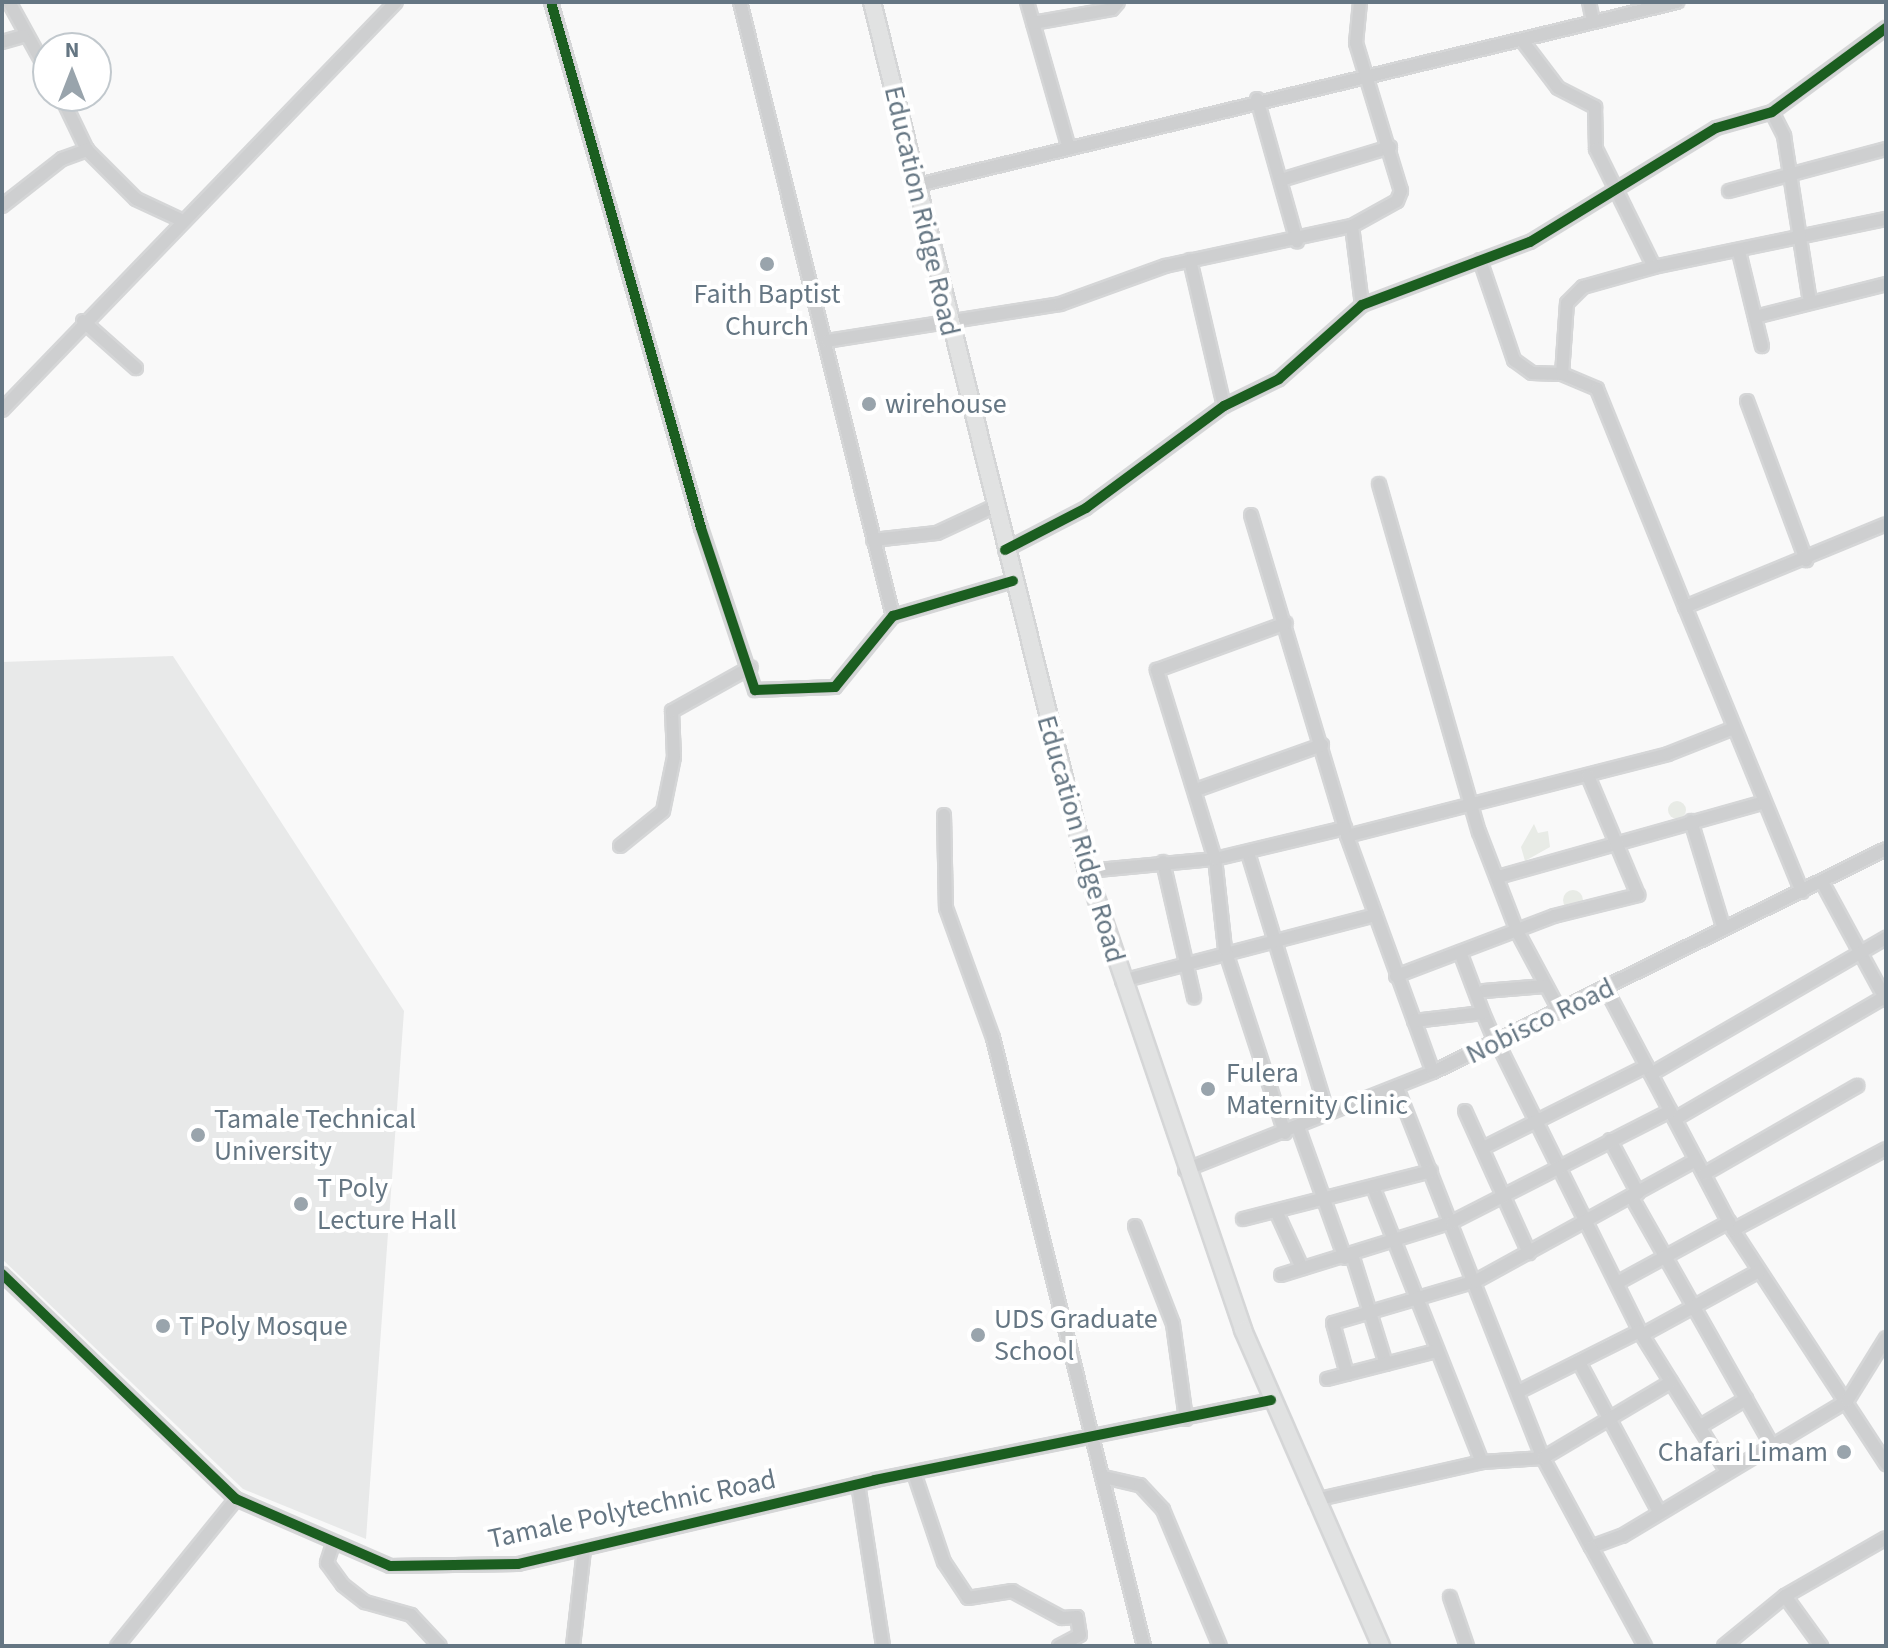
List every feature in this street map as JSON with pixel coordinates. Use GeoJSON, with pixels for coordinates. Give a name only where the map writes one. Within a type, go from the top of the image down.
{"type":"FeatureCollection","features":[{"type":"Feature","properties":{"kind":"main road","name":"Education Ridge Road"},"geometry":{"type":"LineString","coordinates":[[872,2],[918,185],[948,326],[1087,871],[1185,1170],[1271,1400],[1381,1646]]}},
{"type":"Feature","properties":{"kind":"street"},"geometry":{"type":"LineString","coordinates":[[9,2],[32,49]]}},
{"type":"Feature","properties":{"kind":"street"},"geometry":{"type":"LineString","coordinates":[[2,410],[83,321],[396,2]]}},
{"type":"Feature","properties":{"kind":"street"},"geometry":{"type":"LineString","coordinates":[[551,2],[701,528],[751,667],[755,690],[835,687],[893,616],[1013,581]]}},
{"type":"Feature","properties":{"kind":"street"},"geometry":{"type":"LineString","coordinates":[[740,2],[814,318],[827,341],[893,616]]}},
{"type":"Feature","properties":{"kind":"street"},"geometry":{"type":"LineString","coordinates":[[1027,2],[1069,148]]}},
{"type":"Feature","properties":{"kind":"street"},"geometry":{"type":"LineString","coordinates":[[1033,23],[1112,9],[1118,2]]}},
{"type":"Feature","properties":{"kind":"street"},"geometry":{"type":"LineString","coordinates":[[827,341],[948,326],[1060,304],[1190,260],[1297,241],[1352,226],[1397,201],[1390,147],[1364,80],[1356,43],[1360,2]]}},
{"type":"Feature","properties":{"kind":"street"},"geometry":{"type":"LineString","coordinates":[[1589,2],[1593,21]]}},
{"type":"Feature","properties":{"kind":"street"},"geometry":{"type":"LineString","coordinates":[[918,185],[1257,99],[1364,80],[1524,43],[1593,21],[1677,2]]}},
{"type":"Feature","properties":{"kind":"street"},"geometry":{"type":"LineString","coordinates":[[1005,550],[1086,508],[1224,406],[1279,379],[1362,305],[1530,242],[1716,128],[1772,112],[1886,28]]}},
{"type":"Feature","properties":{"kind":"street"},"geometry":{"type":"LineString","coordinates":[[2,42],[23,36]]}},
{"type":"Feature","properties":{"kind":"street"},"geometry":{"type":"LineString","coordinates":[[1524,43],[1558,88],[1595,107],[1596,149],[1613,192],[1633,216],[1654,267]]}},
{"type":"Feature","properties":{"kind":"street"},"geometry":{"type":"LineString","coordinates":[[1257,99],[1297,241]]}},
{"type":"Feature","properties":{"kind":"street"},"geometry":{"type":"LineString","coordinates":[[69,112],[87,150],[136,199],[181,220]]}},
{"type":"Feature","properties":{"kind":"street"},"geometry":{"type":"LineString","coordinates":[[1772,112],[1791,175],[1810,302]]}},
{"type":"Feature","properties":{"kind":"street"},"geometry":{"type":"LineString","coordinates":[[1281,180],[1390,147]]}},
{"type":"Feature","properties":{"kind":"street"},"geometry":{"type":"LineString","coordinates":[[1729,191],[1886,149]]}},
{"type":"Feature","properties":{"kind":"street"},"geometry":{"type":"LineString","coordinates":[[2,206],[62,159],[87,150]]}},
{"type":"Feature","properties":{"kind":"street"},"geometry":{"type":"LineString","coordinates":[[1562,374],[1567,303],[1583,287],[1654,267],[1802,239],[1886,219]]}},
{"type":"Feature","properties":{"kind":"street"},"geometry":{"type":"LineString","coordinates":[[1352,226],[1362,305]]}},
{"type":"Feature","properties":{"kind":"street"},"geometry":{"type":"LineString","coordinates":[[1739,252],[1762,346]]}},
{"type":"Feature","properties":{"kind":"street"},"geometry":{"type":"LineString","coordinates":[[1190,260],[1224,406]]}},
{"type":"Feature","properties":{"kind":"street"},"geometry":{"type":"LineString","coordinates":[[1480,260],[1514,360],[1532,373],[1562,374],[1597,389],[1762,803],[1802,892]]}},
{"type":"Feature","properties":{"kind":"street"},"geometry":{"type":"LineString","coordinates":[[1755,317],[1886,284]]}},
{"type":"Feature","properties":{"kind":"street"},"geometry":{"type":"LineString","coordinates":[[83,321],[136,368]]}},
{"type":"Feature","properties":{"kind":"street"},"geometry":{"type":"LineString","coordinates":[[1747,401],[1806,560]]}},
{"type":"Feature","properties":{"kind":"street"},"geometry":{"type":"LineString","coordinates":[[1379,484],[1498,877],[1517,931],[1561,1013]]}},
{"type":"Feature","properties":{"kind":"street"},"geometry":{"type":"LineString","coordinates":[[873,540],[937,533],[995,506]]}},
{"type":"Feature","properties":{"kind":"street"},"geometry":{"type":"LineString","coordinates":[[1251,515],[1286,623],[1346,832],[1433,1072]]}},
{"type":"Feature","properties":{"kind":"street"},"geometry":{"type":"LineString","coordinates":[[1685,607],[1806,560],[1886,524]]}},
{"type":"Feature","properties":{"kind":"street"},"geometry":{"type":"LineString","coordinates":[[1285,1133],[1225,949],[1215,859],[1157,670],[1286,623]]}},
{"type":"Feature","properties":{"kind":"street"},"geometry":{"type":"LineString","coordinates":[[620,846],[663,811],[674,757],[672,711],[751,667]]}},
{"type":"Feature","properties":{"kind":"street"},"geometry":{"type":"LineString","coordinates":[[1087,871],[1215,859],[1474,804],[1588,776],[1734,728]]}},
{"type":"Feature","properties":{"kind":"street"},"geometry":{"type":"LineString","coordinates":[[1196,790],[1322,745]]}},
{"type":"Feature","properties":{"kind":"street"},"geometry":{"type":"LineString","coordinates":[[1396,976],[1517,931],[1638,895],[1611,841],[1588,776]]}},
{"type":"Feature","properties":{"kind":"street"},"geometry":{"type":"LineString","coordinates":[[1498,877],[1611,841],[1762,803]]}},
{"type":"Feature","properties":{"kind":"street"},"geometry":{"type":"LineString","coordinates":[[944,815],[946,908],[993,1038],[1144,1646]]}},
{"type":"Feature","properties":{"kind":"street"},"geometry":{"type":"LineString","coordinates":[[1691,821],[1722,923]]}},
{"type":"Feature","properties":{"kind":"street","name":"Nobisco Road"},"geometry":{"type":"LineString","coordinates":[[1185,1170],[1433,1072],[1494,1038],[1561,1013],[1886,849]]}},
{"type":"Feature","properties":{"kind":"street"},"geometry":{"type":"LineString","coordinates":[[1248,853],[1328,1114]]}},
{"type":"Feature","properties":{"kind":"street"},"geometry":{"type":"LineString","coordinates":[[1163,862],[1194,997]]}},
{"type":"Feature","properties":{"kind":"street"},"geometry":{"type":"LineString","coordinates":[[1281,1275],[1349,1258],[1452,1222],[1610,1140],[1673,1115],[1885,999],[1822,882]]}},
{"type":"Feature","properties":{"kind":"street"},"geometry":{"type":"LineString","coordinates":[[1122,981],[1225,949],[1274,942],[1376,915]]}},
{"type":"Feature","properties":{"kind":"street"},"geometry":{"type":"LineString","coordinates":[[1483,1148],[1649,1070],[1886,938]]}},
{"type":"Feature","properties":{"kind":"street"},"geometry":{"type":"LineString","coordinates":[[1460,952],[1494,1038],[1538,1120],[1641,1333],[1726,1470]]}},
{"type":"Feature","properties":{"kind":"street"},"geometry":{"type":"LineString","coordinates":[[1484,991],[1545,986]]}},
{"type":"Feature","properties":{"kind":"street"},"geometry":{"type":"LineString","coordinates":[[1606,989],[1731,1226],[1886,1464]]}},
{"type":"Feature","properties":{"kind":"street"},"geometry":{"type":"LineString","coordinates":[[1414,1021],[1483,1013]]}},
{"type":"Feature","properties":{"kind":"street"},"geometry":{"type":"LineString","coordinates":[[1704,1174],[1857,1086]]}},
{"type":"Feature","properties":{"kind":"street"},"geometry":{"type":"LineString","coordinates":[[1397,1088],[1476,1281],[1543,1458],[1645,1646]]}},
{"type":"Feature","properties":{"kind":"street"},"geometry":{"type":"LineString","coordinates":[[1465,1111],[1529,1253]]}},
{"type":"Feature","properties":{"kind":"street"},"geometry":{"type":"LineString","coordinates":[[1298,1127],[1349,1258],[1375,1315],[1386,1364]]}},
{"type":"Feature","properties":{"kind":"street"},"geometry":{"type":"LineString","coordinates":[[1610,1140],[1667,1259],[1771,1443]]}},
{"type":"Feature","properties":{"kind":"street"},"geometry":{"type":"LineString","coordinates":[[1617,1283],[1886,1149]]}},
{"type":"Feature","properties":{"kind":"street"},"geometry":{"type":"LineString","coordinates":[[1347,1374],[1333,1323],[1418,1303],[1476,1281],[1696,1160]]}},
{"type":"Feature","properties":{"kind":"street"},"geometry":{"type":"LineString","coordinates":[[1243,1219],[1431,1171]]}},
{"type":"Feature","properties":{"kind":"street"},"geometry":{"type":"LineString","coordinates":[[1373,1187],[1482,1462]]}},
{"type":"Feature","properties":{"kind":"street"},"geometry":{"type":"LineString","coordinates":[[1276,1211],[1302,1268]]}},
{"type":"Feature","properties":{"kind":"street"},"geometry":{"type":"LineString","coordinates":[[1135,1226],[1173,1324],[1186,1419]]}},
{"type":"Feature","properties":{"kind":"street"},"geometry":{"type":"LineString","coordinates":[[1518,1392],[1641,1333],[1759,1271]]}},
{"type":"Feature","properties":{"kind":"street","name":"Tamale Polytechnic Road"},"geometry":{"type":"LineString","coordinates":[[2,1274],[236,1499],[333,1544],[390,1566],[435,1570],[584,1550],[858,1484],[1271,1400]]}},
{"type":"Feature","properties":{"kind":"street"},"geometry":{"type":"LineString","coordinates":[[1591,1547],[1659,1512],[1771,1443],[1847,1401],[1886,1338]]}},
{"type":"Feature","properties":{"kind":"street"},"geometry":{"type":"LineString","coordinates":[[1327,1379],[1436,1351]]}},
{"type":"Feature","properties":{"kind":"street"},"geometry":{"type":"LineString","coordinates":[[1579,1362],[1659,1512]]}},
{"type":"Feature","properties":{"kind":"street"},"geometry":{"type":"LineString","coordinates":[[1315,1500],[1482,1462],[1543,1458],[1671,1382]]}},
{"type":"Feature","properties":{"kind":"street"},"geometry":{"type":"LineString","coordinates":[[1699,1427],[1746,1399]]}},
{"type":"Feature","properties":{"kind":"street"},"geometry":{"type":"LineString","coordinates":[[914,1473],[944,1562],[968,1598],[1012,1591],[1047,1611],[1077,1617],[1080,1635],[1059,1646]]}},
{"type":"Feature","properties":{"kind":"street"},"geometry":{"type":"LineString","coordinates":[[1104,1477],[1140,1485],[1163,1510],[1220,1646]]}},
{"type":"Feature","properties":{"kind":"street"},"geometry":{"type":"LineString","coordinates":[[858,1484],[883,1646]]}},
{"type":"Feature","properties":{"kind":"street"},"geometry":{"type":"LineString","coordinates":[[117,1646],[236,1499]]}},
{"type":"Feature","properties":{"kind":"street"},"geometry":{"type":"LineString","coordinates":[[1724,1646],[1785,1596],[1886,1538]]}},
{"type":"Feature","properties":{"kind":"street"},"geometry":{"type":"LineString","coordinates":[[333,1544],[327,1563],[343,1585],[365,1602],[411,1615],[440,1646]]}},
{"type":"Feature","properties":{"kind":"street"},"geometry":{"type":"LineString","coordinates":[[573,1646],[584,1550]]}},
{"type":"Feature","properties":{"kind":"street"},"geometry":{"type":"LineString","coordinates":[[1785,1596],[1821,1646]]}},
{"type":"Feature","properties":{"kind":"street"},"geometry":{"type":"LineString","coordinates":[[1450,1597],[1467,1646]]}},
{"type":"Feature","properties":{"kind":"shaded area","name":"Tamale Technical University"},"geometry":{"type":"Polygon","coordinates":[[[173,656],[404,1011],[366,1539],[243,1489],[2,1259],[2,662],[173,656]]]}},
{"type":"Feature","properties":{"kind":"shaded area"},"geometry":{"type":"Polygon","coordinates":[[[1677,801],[1686,810],[1677,819],[1668,810],[1677,801]]]}},
{"type":"Feature","properties":{"kind":"shaded area"},"geometry":{"type":"Polygon","coordinates":[[[1534,824],[1538,833],[1548,831],[1550,847],[1525,861],[1521,847],[1534,824]]]}},
{"type":"Feature","properties":{"kind":"shaded area"},"geometry":{"type":"Polygon","coordinates":[[[1573,890],[1580,893],[1583,900],[1580,907],[1573,910],[1566,907],[1563,900],[1566,893],[1573,890]]]}},
{"type":"Feature","properties":{"kind":"shaded area","name":"Fulera Maternity Clinic"},"geometry":{"type":"Polygon","coordinates":[[[1208,1078],[1215,1081],[1218,1088],[1215,1095],[1208,1098],[1201,1095],[1198,1088],[1201,1081],[1208,1078]]]}},
{"type":"Feature","properties":{"kind":"cycle path"},"geometry":{"type":"LineString","coordinates":[[551,2],[701,528],[755,690],[835,687],[893,616],[1013,581]]}},
{"type":"Feature","properties":{"kind":"cycle path"},"geometry":{"type":"LineString","coordinates":[[1005,550],[1086,508],[1224,406],[1279,379],[1362,305],[1530,242],[1716,128],[1772,112],[1886,28]]}},
{"type":"Feature","properties":{"kind":"cycle path"},"geometry":{"type":"LineString","coordinates":[[2,1274],[236,1499],[390,1566],[518,1564],[875,1480],[1271,1400]]}},
{"type":"Feature","properties":{"kind":"place","name":"Faith Baptist Church"},"geometry":{"type":"Point","coordinates":[767,264]}},
{"type":"Feature","properties":{"kind":"place","name":"wirehouse"},"geometry":{"type":"Point","coordinates":[869,404]}},
{"type":"Feature","properties":{"kind":"place","name":"Fulera Maternity Clinic"},"geometry":{"type":"Point","coordinates":[1208,1089]}},
{"type":"Feature","properties":{"kind":"place","name":"Tamale Technical University"},"geometry":{"type":"Point","coordinates":[198,1135]}},
{"type":"Feature","properties":{"kind":"place","name":"T Poly Lecture Hall"},"geometry":{"type":"Point","coordinates":[301,1204]}},
{"type":"Feature","properties":{"kind":"place","name":"T Poly Mosque"},"geometry":{"type":"Point","coordinates":[163,1326]}},
{"type":"Feature","properties":{"kind":"place","name":"UDS Graduate School"},"geometry":{"type":"Point","coordinates":[978,1335]}},
{"type":"Feature","properties":{"kind":"place","name":"Chafari Limam"},"geometry":{"type":"Point","coordinates":[1844,1452]}}]}
